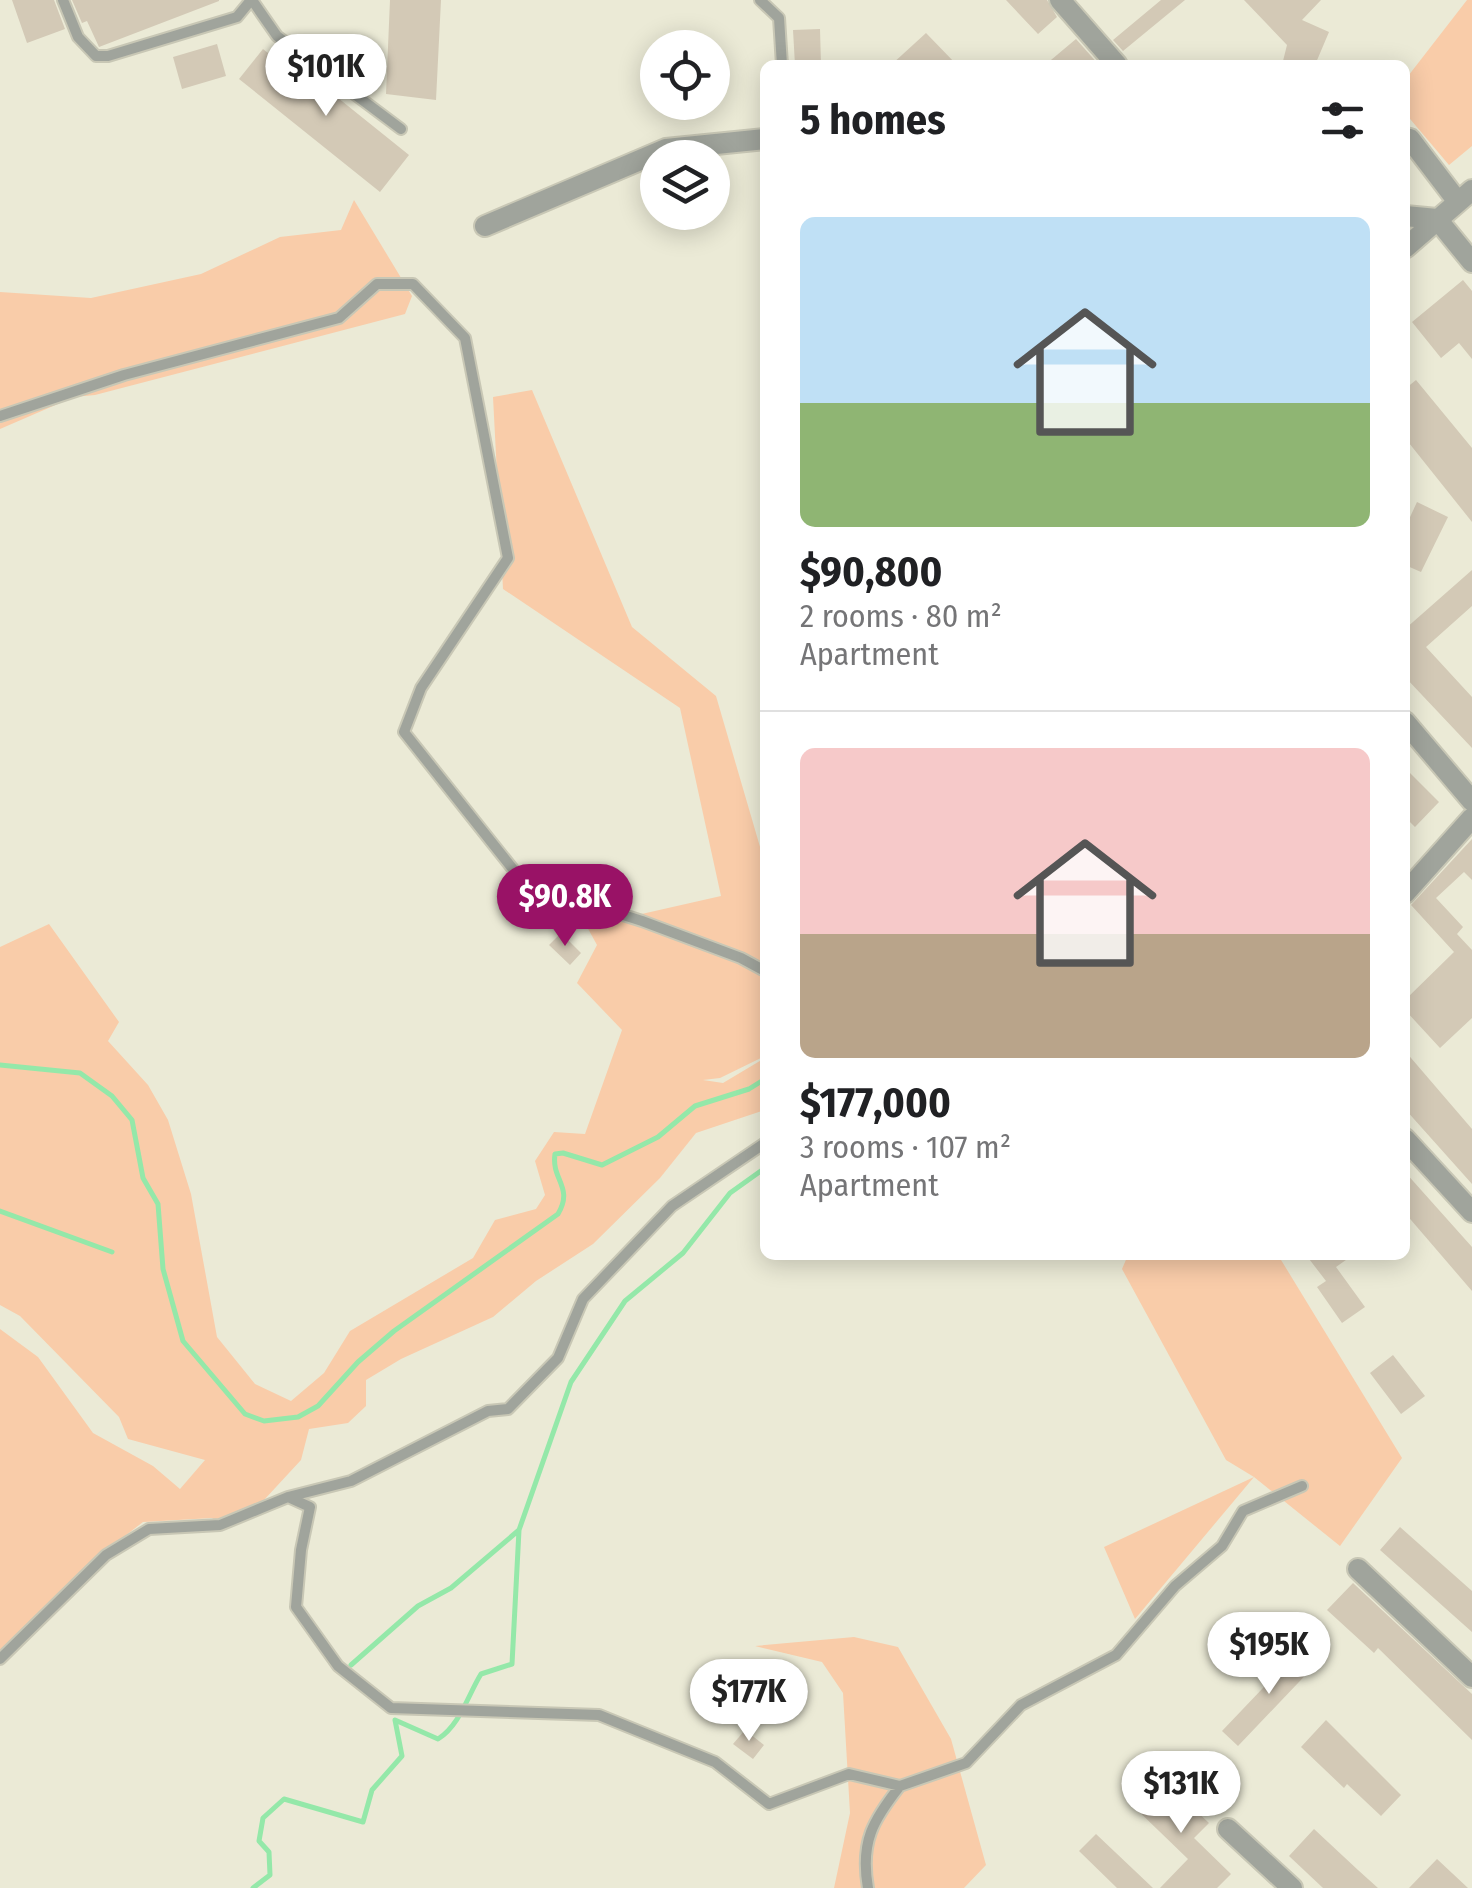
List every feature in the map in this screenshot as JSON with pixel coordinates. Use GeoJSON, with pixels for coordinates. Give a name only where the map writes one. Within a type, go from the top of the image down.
{"type":"FeatureCollection","features":[{"type":"Feature","properties":{"kind":"street"},"geometry":{"type":"LineString","coordinates":[[1060,0],[1114,60]]}},
{"type":"Feature","properties":{"kind":"street"},"geometry":{"type":"LineString","coordinates":[[1410,139],[1465,196],[1410,243]]}},
{"type":"Feature","properties":{"kind":"street"},"geometry":{"type":"LineString","coordinates":[[486,226],[666,149],[760,140]]}},
{"type":"Feature","properties":{"kind":"street"},"geometry":{"type":"LineString","coordinates":[[1410,216],[1437,219],[1472,262]]}},
{"type":"Feature","properties":{"kind":"street"},"geometry":{"type":"LineString","coordinates":[[1410,728],[1472,801]]}},
{"type":"Feature","properties":{"kind":"street"},"geometry":{"type":"LineString","coordinates":[[1410,886],[1472,818]]}},
{"type":"Feature","properties":{"kind":"street"},"geometry":{"type":"LineString","coordinates":[[1410,1145],[1472,1212]]}},
{"type":"Feature","properties":{"kind":"street"},"geometry":{"type":"LineString","coordinates":[[1358,1569],[1472,1676]]}},
{"type":"Feature","properties":{"kind":"street"},"geometry":{"type":"LineString","coordinates":[[1228,1829],[1292,1888]]}},
{"type":"Feature","properties":{"kind":"lane"},"geometry":{"type":"LineString","coordinates":[[63,0],[78,37],[96,56],[108,56],[237,17],[252,0],[277,36],[401,129]]}},
{"type":"Feature","properties":{"kind":"lane"},"geometry":{"type":"LineString","coordinates":[[760,0],[779,18],[782,60]]}},
{"type":"Feature","properties":{"kind":"lane"},"geometry":{"type":"LineString","coordinates":[[0,416],[124,375],[339,318],[377,284],[412,284],[465,338],[508,558],[421,688],[404,732],[524,883],[642,921],[760,968]]}},
{"type":"Feature","properties":{"kind":"lane"},"geometry":{"type":"LineString","coordinates":[[0,1659],[106,1555],[149,1529],[220,1525],[288,1497],[350,1481],[488,1411],[508,1410],[558,1358],[583,1298],[672,1206],[760,1146]]}},
{"type":"Feature","properties":{"kind":"lane"},"geometry":{"type":"LineString","coordinates":[[868,1888],[865,1852],[875,1817],[900,1786],[966,1763],[1021,1704],[1116,1655],[1175,1586],[1222,1546],[1243,1511],[1302,1486]]}},
{"type":"Feature","properties":{"kind":"lane"},"geometry":{"type":"LineString","coordinates":[[288,1497],[310,1508],[301,1550],[296,1607],[338,1666],[391,1708],[599,1715],[716,1762],[769,1804],[848,1774],[900,1786]]}},
{"type":"Feature","properties":{"kind":"shaded area"},"geometry":{"type":"Polygon","coordinates":[[[1467,0],[1472,0],[1472,146],[1449,165],[1410,119],[1410,74],[1467,0]]]}},
{"type":"Feature","properties":{"kind":"shaded area"},"geometry":{"type":"Polygon","coordinates":[[[354,200],[412,296],[405,314],[95,395],[74,397],[0,429],[0,292],[91,298],[201,274],[280,237],[341,230],[354,200]]]}},
{"type":"Feature","properties":{"kind":"shaded area"},"geometry":{"type":"Polygon","coordinates":[[[532,390],[632,627],[716,696],[760,847],[760,1058],[720,1078],[703,1080],[723,1083],[760,1061],[760,1112],[696,1133],[660,1178],[593,1244],[536,1281],[493,1317],[401,1359],[366,1380],[366,1406],[348,1423],[309,1429],[301,1460],[264,1500],[216,1521],[212,1518],[143,1522],[94,1560],[0,1653],[0,1329],[38,1357],[93,1433],[153,1466],[180,1489],[205,1460],[128,1439],[119,1417],[20,1316],[0,1305],[0,947],[49,924],[119,1022],[108,1041],[148,1085],[168,1120],[191,1194],[217,1337],[255,1384],[291,1401],[324,1373],[350,1331],[473,1258],[495,1220],[536,1209],[545,1195],[535,1161],[554,1132],[585,1134],[622,1030],[577,983],[597,945],[575,905],[624,918],[721,896],[680,708],[503,589],[493,397],[532,390]]]}},
{"type":"Feature","properties":{"kind":"shaded area"},"geometry":{"type":"Polygon","coordinates":[[[1126,1260],[1281,1260],[1402,1458],[1340,1546],[1254,1477],[1226,1460],[1122,1269],[1126,1260]]]}},
{"type":"Feature","properties":{"kind":"shaded area"},"geometry":{"type":"Polygon","coordinates":[[[1254,1477],[1135,1619],[1104,1547],[1254,1477]]]}},
{"type":"Feature","properties":{"kind":"shaded area"},"geometry":{"type":"Polygon","coordinates":[[[854,1637],[898,1647],[951,1739],[986,1865],[964,1888],[834,1888],[850,1813],[843,1693],[822,1662],[755,1646],[854,1637]]]}},
{"type":"Feature","properties":{"kind":"building"},"geometry":{"type":"Polygon","coordinates":[[[12,0],[54,0],[65,29],[27,43],[12,0]]]}},
{"type":"Feature","properties":{"kind":"building"},"geometry":{"type":"Polygon","coordinates":[[[72,0],[219,0],[219,1],[99,47],[72,0]]]}},
{"type":"Feature","properties":{"kind":"building"},"geometry":{"type":"Polygon","coordinates":[[[390,0],[441,0],[436,100],[386,94],[390,0]]]}},
{"type":"Feature","properties":{"kind":"building"},"geometry":{"type":"Polygon","coordinates":[[[1006,0],[1047,0],[1057,17],[1038,34],[1006,0]]]}},
{"type":"Feature","properties":{"kind":"building"},"geometry":{"type":"Polygon","coordinates":[[[1161,0],[1185,0],[1123,51],[1113,40],[1161,0]]]}},
{"type":"Feature","properties":{"kind":"building"},"geometry":{"type":"Polygon","coordinates":[[[1244,0],[1321,0],[1302,20],[1329,32],[1317,60],[1283,60],[1287,45],[1244,0]]]}},
{"type":"Feature","properties":{"kind":"building"},"geometry":{"type":"Polygon","coordinates":[[[820,29],[821,60],[795,60],[793,30],[820,29]]]}},
{"type":"Feature","properties":{"kind":"building"},"geometry":{"type":"Polygon","coordinates":[[[926,33],[952,60],[896,60],[926,33]]]}},
{"type":"Feature","properties":{"kind":"building"},"geometry":{"type":"Polygon","coordinates":[[[1076,39],[1095,60],[1051,60],[1076,39]]]}},
{"type":"Feature","properties":{"kind":"building"},"geometry":{"type":"Polygon","coordinates":[[[217,44],[226,76],[182,89],[173,57],[217,44]]]}},
{"type":"Feature","properties":{"kind":"building"},"geometry":{"type":"Polygon","coordinates":[[[263,49],[287,68],[292,61],[409,155],[380,192],[239,79],[263,49]]]}},
{"type":"Feature","properties":{"kind":"building"},"geometry":{"type":"Polygon","coordinates":[[[1463,280],[1472,291],[1472,359],[1459,343],[1441,358],[1412,322],[1463,280]]]}},
{"type":"Feature","properties":{"kind":"building"},"geometry":{"type":"Polygon","coordinates":[[[1416,380],[1472,448],[1472,522],[1410,444],[1410,385],[1416,380]]]}},
{"type":"Feature","properties":{"kind":"building"},"geometry":{"type":"Polygon","coordinates":[[[1417,502],[1448,517],[1421,572],[1410,567],[1410,517],[1417,502]]]}},
{"type":"Feature","properties":{"kind":"building"},"geometry":{"type":"Polygon","coordinates":[[[1472,570],[1472,606],[1426,647],[1472,697],[1472,748],[1410,682],[1410,625],[1472,570]]]}},
{"type":"Feature","properties":{"kind":"building"},"geometry":{"type":"Polygon","coordinates":[[[1410,773],[1439,802],[1415,827],[1410,822],[1410,773]]]}},
{"type":"Feature","properties":{"kind":"building"},"geometry":{"type":"Polygon","coordinates":[[[1472,839],[1472,880],[1464,872],[1436,898],[1463,927],[1457,934],[1472,950],[1472,1018],[1440,1048],[1410,1015],[1410,995],[1454,952],[1411,905],[1472,839]]]}},
{"type":"Feature","properties":{"kind":"building"},"geometry":{"type":"Polygon","coordinates":[[[561,933],[581,953],[570,965],[549,945],[561,933]]]}},
{"type":"Feature","properties":{"kind":"building"},"geometry":{"type":"Polygon","coordinates":[[[1410,1057],[1472,1129],[1472,1184],[1410,1115],[1410,1057]]]}},
{"type":"Feature","properties":{"kind":"building"},"geometry":{"type":"Polygon","coordinates":[[[1410,1178],[1472,1247],[1472,1291],[1410,1219],[1410,1178]]]}},
{"type":"Feature","properties":{"kind":"building"},"geometry":{"type":"Polygon","coordinates":[[[1310,1260],[1346,1260],[1336,1267],[1365,1307],[1342,1323],[1317,1287],[1326,1281],[1310,1260]]]}},
{"type":"Feature","properties":{"kind":"building"},"geometry":{"type":"Polygon","coordinates":[[[1393,1355],[1425,1396],[1401,1414],[1370,1373],[1393,1355]]]}},
{"type":"Feature","properties":{"kind":"building"},"geometry":{"type":"Polygon","coordinates":[[[1400,1527],[1472,1591],[1472,1632],[1380,1550],[1400,1527]]]}},
{"type":"Feature","properties":{"kind":"building"},"geometry":{"type":"Polygon","coordinates":[[[1353,1583],[1472,1694],[1472,1740],[1378,1648],[1374,1653],[1327,1610],[1353,1583]]]}},
{"type":"Feature","properties":{"kind":"building"},"geometry":{"type":"Polygon","coordinates":[[[1301,1648],[1317,1663],[1238,1746],[1222,1731],[1301,1648]]]}},
{"type":"Feature","properties":{"kind":"building"},"geometry":{"type":"Polygon","coordinates":[[[1326,1720],[1401,1795],[1381,1816],[1301,1747],[1326,1720]]]}},
{"type":"Feature","properties":{"kind":"building"},"geometry":{"type":"Polygon","coordinates":[[[745,1730],[764,1745],[753,1759],[733,1744],[745,1730]]]}},
{"type":"Feature","properties":{"kind":"building"},"geometry":{"type":"Polygon","coordinates":[[[1159,1776],[1209,1823],[1194,1838],[1231,1874],[1217,1888],[1160,1888],[1188,1859],[1131,1804],[1159,1776]]]}},
{"type":"Feature","properties":{"kind":"building"},"geometry":{"type":"Polygon","coordinates":[[[1314,1829],[1378,1888],[1323,1888],[1289,1856],[1314,1829]]]}},
{"type":"Feature","properties":{"kind":"building"},"geometry":{"type":"Polygon","coordinates":[[[1096,1834],[1153,1888],[1117,1888],[1079,1851],[1096,1834]]]}},
{"type":"Feature","properties":{"kind":"building"},"geometry":{"type":"Polygon","coordinates":[[[1437,1859],[1468,1888],[1409,1888],[1437,1859]]]}},
{"type":"Feature","properties":{"kind":"waterway"},"geometry":{"type":"LineString","coordinates":[[0,1065],[80,1073],[112,1096],[132,1120],[143,1178],[158,1204],[163,1269],[183,1341],[245,1414],[264,1421],[298,1417],[318,1406],[358,1362],[394,1331],[558,1214],[564,1197],[555,1154],[602,1165],[658,1137],[695,1106],[760,1082]]}},
{"type":"Feature","properties":{"kind":"waterway"},"geometry":{"type":"LineString","coordinates":[[253,1888],[270,1875],[269,1852],[259,1841],[263,1818],[284,1799],[363,1822],[372,1790],[402,1756],[395,1720],[438,1739],[458,1718],[481,1674],[512,1664],[519,1530],[571,1382],[625,1301],[683,1253],[730,1193],[760,1172]]}},
{"type":"Feature","properties":{"kind":"waterway"},"geometry":{"type":"LineString","coordinates":[[0,1211],[112,1252]]}},
{"type":"Feature","properties":{"kind":"waterway"},"geometry":{"type":"LineString","coordinates":[[351,1665],[418,1606],[451,1588],[519,1530]]}}]}
